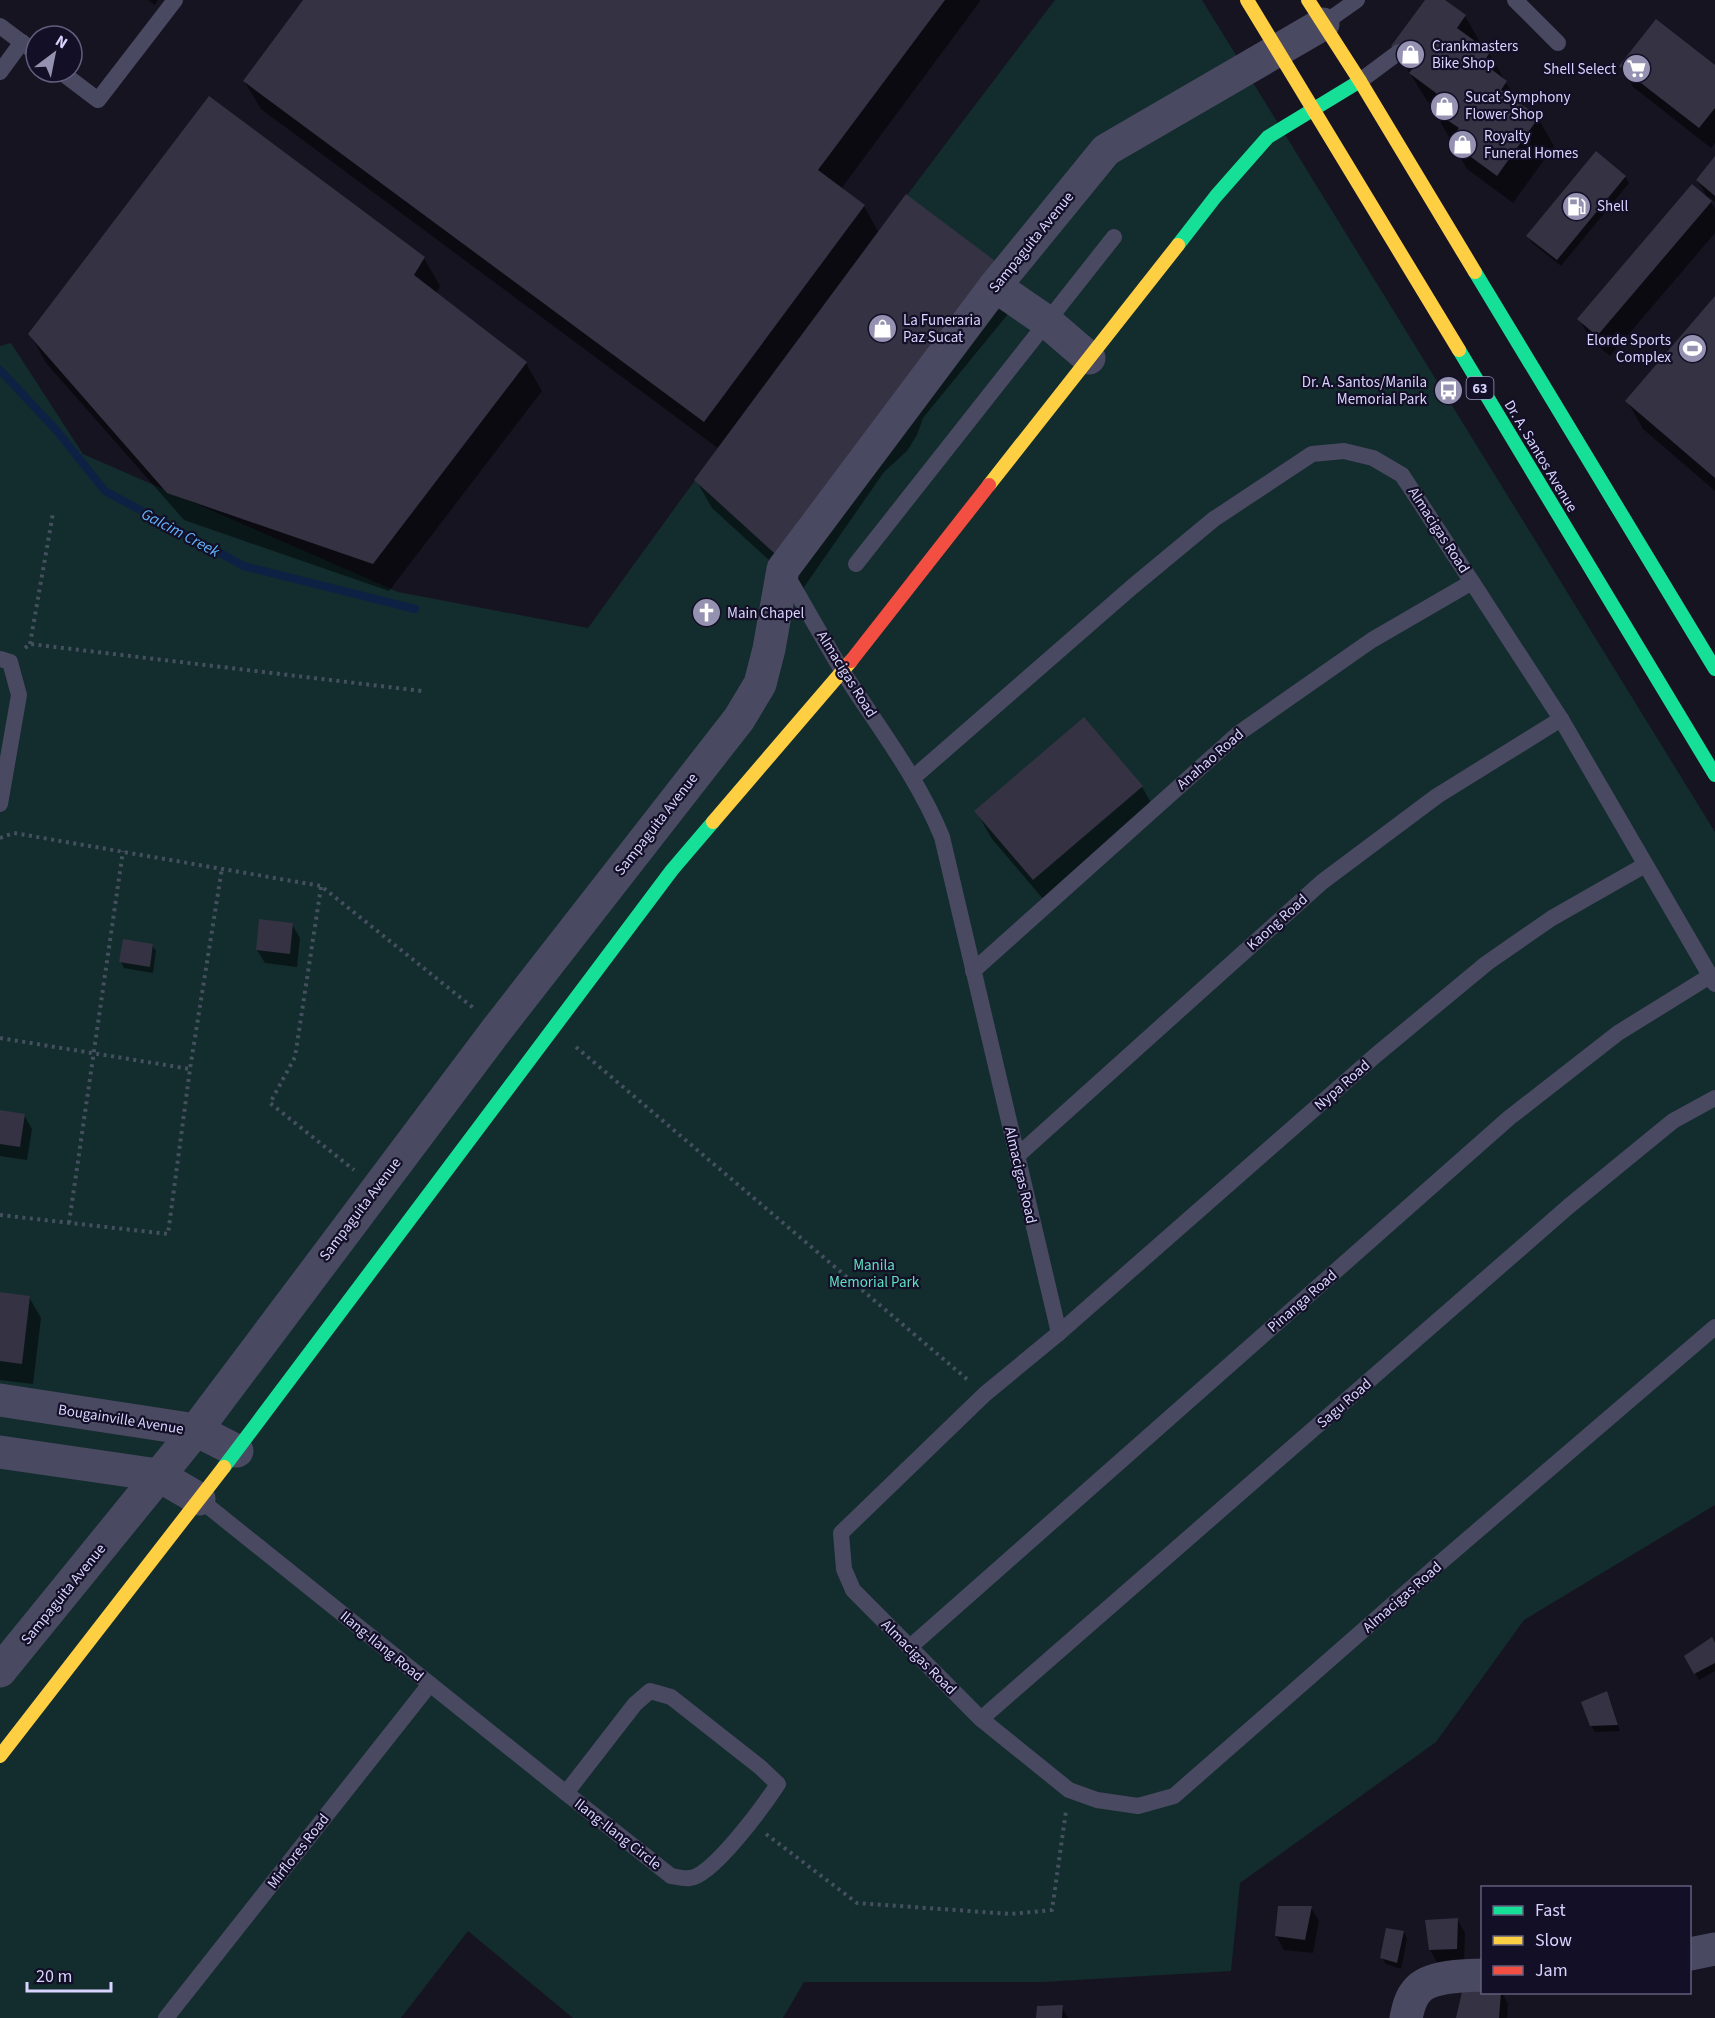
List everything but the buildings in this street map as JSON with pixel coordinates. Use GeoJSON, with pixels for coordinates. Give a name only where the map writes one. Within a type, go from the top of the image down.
{"type":"FeatureCollection","features":[{"type":"Feature","properties":{"kind":"street","name":"Dr. A. Santos Avenue"},"geometry":{"type":"LineString","coordinates":[[1247,0],[1715,775]]}},
{"type":"Feature","properties":{"kind":"street","name":"Sampaguita Avenue"},"geometry":{"type":"LineString","coordinates":[[0,1671],[196,1430],[498,1028],[739,719],[760,684],[769,649],[783,569],[995,286],[1106,150],[1277,50],[1315,12]]}},
{"type":"Feature","properties":{"kind":"street"},"geometry":{"type":"LineString","coordinates":[[1315,12],[1710,645],[1715,669]]}},
{"type":"Feature","properties":{"kind":"street"},"geometry":{"type":"LineString","coordinates":[[0,1756],[237,1451],[627,927],[672,870],[843,671],[1216,196],[1268,137],[1360,81]]}},
{"type":"Feature","properties":{"kind":"street"},"geometry":{"type":"LineString","coordinates":[[995,286],[1046,321],[1089,358]]}},
{"type":"Feature","properties":{"kind":"street"},"geometry":{"type":"LineString","coordinates":[[596,901],[627,927]]}},
{"type":"Feature","properties":{"kind":"street","name":"Bougainville Avenue"},"geometry":{"type":"LineString","coordinates":[[0,1400],[196,1430],[237,1451]]}},
{"type":"Feature","properties":{"kind":"street"},"geometry":{"type":"LineString","coordinates":[[0,1452],[158,1475],[200,1499]]}},
{"type":"Feature","properties":{"kind":"street"},"geometry":{"type":"LineString","coordinates":[[1691,1954],[1715,1949]]}},
{"type":"Feature","properties":{"kind":"street"},"geometry":{"type":"LineString","coordinates":[[1406,2018],[1408,2005],[1416,1990],[1435,1980],[1481,1975]]}},
{"type":"Feature","properties":{"kind":"lane"},"geometry":{"type":"LineString","coordinates":[[77,84],[98,100],[175,0]]}},
{"type":"Feature","properties":{"kind":"lane"},"geometry":{"type":"LineString","coordinates":[[1315,12],[1358,0]]}},
{"type":"Feature","properties":{"kind":"lane"},"geometry":{"type":"LineString","coordinates":[[1515,0],[1558,43]]}},
{"type":"Feature","properties":{"kind":"lane"},"geometry":{"type":"LineString","coordinates":[[0,26],[22,42],[0,72]]}},
{"type":"Feature","properties":{"kind":"lane"},"geometry":{"type":"LineString","coordinates":[[1360,81],[1399,52]]}},
{"type":"Feature","properties":{"kind":"lane"},"geometry":{"type":"LineString","coordinates":[[856,564],[1114,237]]}},
{"type":"Feature","properties":{"kind":"lane","name":"Almacigas Road"},"geometry":{"type":"LineString","coordinates":[[914,777],[1132,587],[1214,519],[1312,454],[1344,452],[1373,458],[1402,475],[1473,582],[1561,719],[1713,980]]}},
{"type":"Feature","properties":{"kind":"lane","name":"Almacigas Road"},"geometry":{"type":"LineString","coordinates":[[783,569],[843,671],[914,777],[930,807],[942,837],[1059,1333],[985,1394],[841,1533],[844,1569],[853,1590],[981,1719],[1069,1790],[1097,1800],[1138,1806],[1174,1796],[1441,1562],[1715,1327]]}},
{"type":"Feature","properties":{"kind":"lane","name":"Anahao Road"},"geometry":{"type":"LineString","coordinates":[[973,970],[1239,733],[1372,640],[1473,582]]}},
{"type":"Feature","properties":{"kind":"lane"},"geometry":{"type":"LineString","coordinates":[[0,804],[19,694],[5,661]]}},
{"type":"Feature","properties":{"kind":"lane","name":"Kaong Road"},"geometry":{"type":"LineString","coordinates":[[1017,1156],[1322,882],[1437,796],[1561,719]]}},
{"type":"Feature","properties":{"kind":"lane","name":"Nypa Road"},"geometry":{"type":"LineString","coordinates":[[1059,1333],[1367,1063],[1487,963],[1552,918],[1645,865]]}},
{"type":"Feature","properties":{"kind":"lane","name":"Pinanga Road"},"geometry":{"type":"LineString","coordinates":[[910,1647],[1509,1118],[1618,1033],[1713,980]]}},
{"type":"Feature","properties":{"kind":"lane","name":"Sagu Road"},"geometry":{"type":"LineString","coordinates":[[981,1719],[1569,1206],[1672,1121],[1715,1098]]}},
{"type":"Feature","properties":{"kind":"lane","name":"Ilang-Ilang Road"},"geometry":{"type":"LineString","coordinates":[[200,1499],[566,1793]]}},
{"type":"Feature","properties":{"kind":"lane","name":"Mirflores Road"},"geometry":{"type":"LineString","coordinates":[[166,2018],[430,1684]]}},
{"type":"Feature","properties":{"kind":"lane","name":"Ilang-Ilang Circle"},"geometry":{"type":"LineString","coordinates":[[650,1691],[671,1697],[760,1767],[778,1784],[752,1823],[706,1870],[692,1878],[671,1876],[566,1793],[635,1704],[650,1691]]}},
{"type":"Feature","properties":{"kind":"path"},"geometry":{"type":"LineString","coordinates":[[30,644],[53,513]]}},
{"type":"Feature","properties":{"kind":"path"},"geometry":{"type":"LineString","coordinates":[[5,661],[30,644],[422,692]]}},
{"type":"Feature","properties":{"kind":"path"},"geometry":{"type":"LineString","coordinates":[[0,838],[14,833],[321,886],[498,1028]]}},
{"type":"Feature","properties":{"kind":"path"},"geometry":{"type":"LineString","coordinates":[[69,1222],[123,851]]}},
{"type":"Feature","properties":{"kind":"path"},"geometry":{"type":"LineString","coordinates":[[0,1215],[168,1234],[190,1069],[222,868]]}},
{"type":"Feature","properties":{"kind":"path"},"geometry":{"type":"LineString","coordinates":[[321,886],[295,1057],[270,1104],[376,1188]]}},
{"type":"Feature","properties":{"kind":"path"},"geometry":{"type":"LineString","coordinates":[[552,1027],[985,1394]]}},
{"type":"Feature","properties":{"kind":"path"},"geometry":{"type":"LineString","coordinates":[[0,1038],[190,1069]]}},
{"type":"Feature","properties":{"kind":"path"},"geometry":{"type":"LineString","coordinates":[[752,1823],[857,1903],[1011,1914],[1052,1910],[1069,1790]]}},
{"type":"Feature","properties":{"kind":"green space","name":"Manila Memorial Park"},"geometry":{"type":"Polygon","coordinates":[[[1055,0],[1202,0],[1715,832],[1715,1505],[1524,1620],[1436,1742],[1240,1883],[1231,1971],[1043,1982],[804,1982],[783,2018],[573,2018],[468,1931],[401,2018],[0,2018],[0,346],[11,343],[83,454],[398,592],[588,628],[819,312],[1055,0]]]}},
{"type":"Feature","properties":{"kind":"waterway","name":"Galcim Creek"},"geometry":{"type":"LineString","coordinates":[[0,370],[57,431],[105,491],[244,566],[415,609]]}},
{"type":"Feature","properties":{"kind":"traffic: fast"},"geometry":{"type":"LineString","coordinates":[[1178,245],[1216,196],[1268,137],[1360,81]]}},
{"type":"Feature","properties":{"kind":"traffic: fast"},"geometry":{"type":"LineString","coordinates":[[1475,272],[1715,669]]}},
{"type":"Feature","properties":{"kind":"traffic: fast"},"geometry":{"type":"LineString","coordinates":[[1459,350],[1715,775]]}},
{"type":"Feature","properties":{"kind":"traffic: fast"},"geometry":{"type":"LineString","coordinates":[[224,1467],[672,870],[713,822]]}},
{"type":"Feature","properties":{"kind":"traffic: slow"},"geometry":{"type":"LineString","coordinates":[[1247,0],[1459,350]]}},
{"type":"Feature","properties":{"kind":"traffic: slow"},"geometry":{"type":"LineString","coordinates":[[1308,0],[1360,81],[1475,272]]}},
{"type":"Feature","properties":{"kind":"traffic: slow"},"geometry":{"type":"LineString","coordinates":[[989,485],[1178,245]]}},
{"type":"Feature","properties":{"kind":"traffic: slow"},"geometry":{"type":"LineString","coordinates":[[713,822],[851,661]]}},
{"type":"Feature","properties":{"kind":"traffic: slow"},"geometry":{"type":"LineString","coordinates":[[0,1756],[224,1467]]}},
{"type":"Feature","properties":{"kind":"traffic: jam"},"geometry":{"type":"LineString","coordinates":[[851,661],[989,485]]}},
{"type":"Feature","properties":{"kind":"place","name":"Crankmasters Bike Shop"},"geometry":{"type":"Point","coordinates":[1411,55]}},
{"type":"Feature","properties":{"kind":"place","name":"Shell Select"},"geometry":{"type":"Point","coordinates":[1637,69]}},
{"type":"Feature","properties":{"kind":"place","name":"Sucat Symphony Flower Shop"},"geometry":{"type":"Point","coordinates":[1444,106]}},
{"type":"Feature","properties":{"kind":"place","name":"Royalty Funeral Homes"},"geometry":{"type":"Point","coordinates":[1463,145]}},
{"type":"Feature","properties":{"kind":"place","name":"Shell"},"geometry":{"type":"Point","coordinates":[1576,206]}},
{"type":"Feature","properties":{"kind":"place","name":"La Funeraria Paz Sucat"},"geometry":{"type":"Point","coordinates":[882,329]}},
{"type":"Feature","properties":{"kind":"place","name":"Elorde Sports Complex"},"geometry":{"type":"Point","coordinates":[1692,349]}},
{"type":"Feature","properties":{"kind":"place","name":"Dr. A. Santos/Manila Memorial Park"},"geometry":{"type":"Point","coordinates":[1448,391]}},
{"type":"Feature","properties":{"kind":"place","name":"Main Chapel"},"geometry":{"type":"Point","coordinates":[706,613]}}]}
